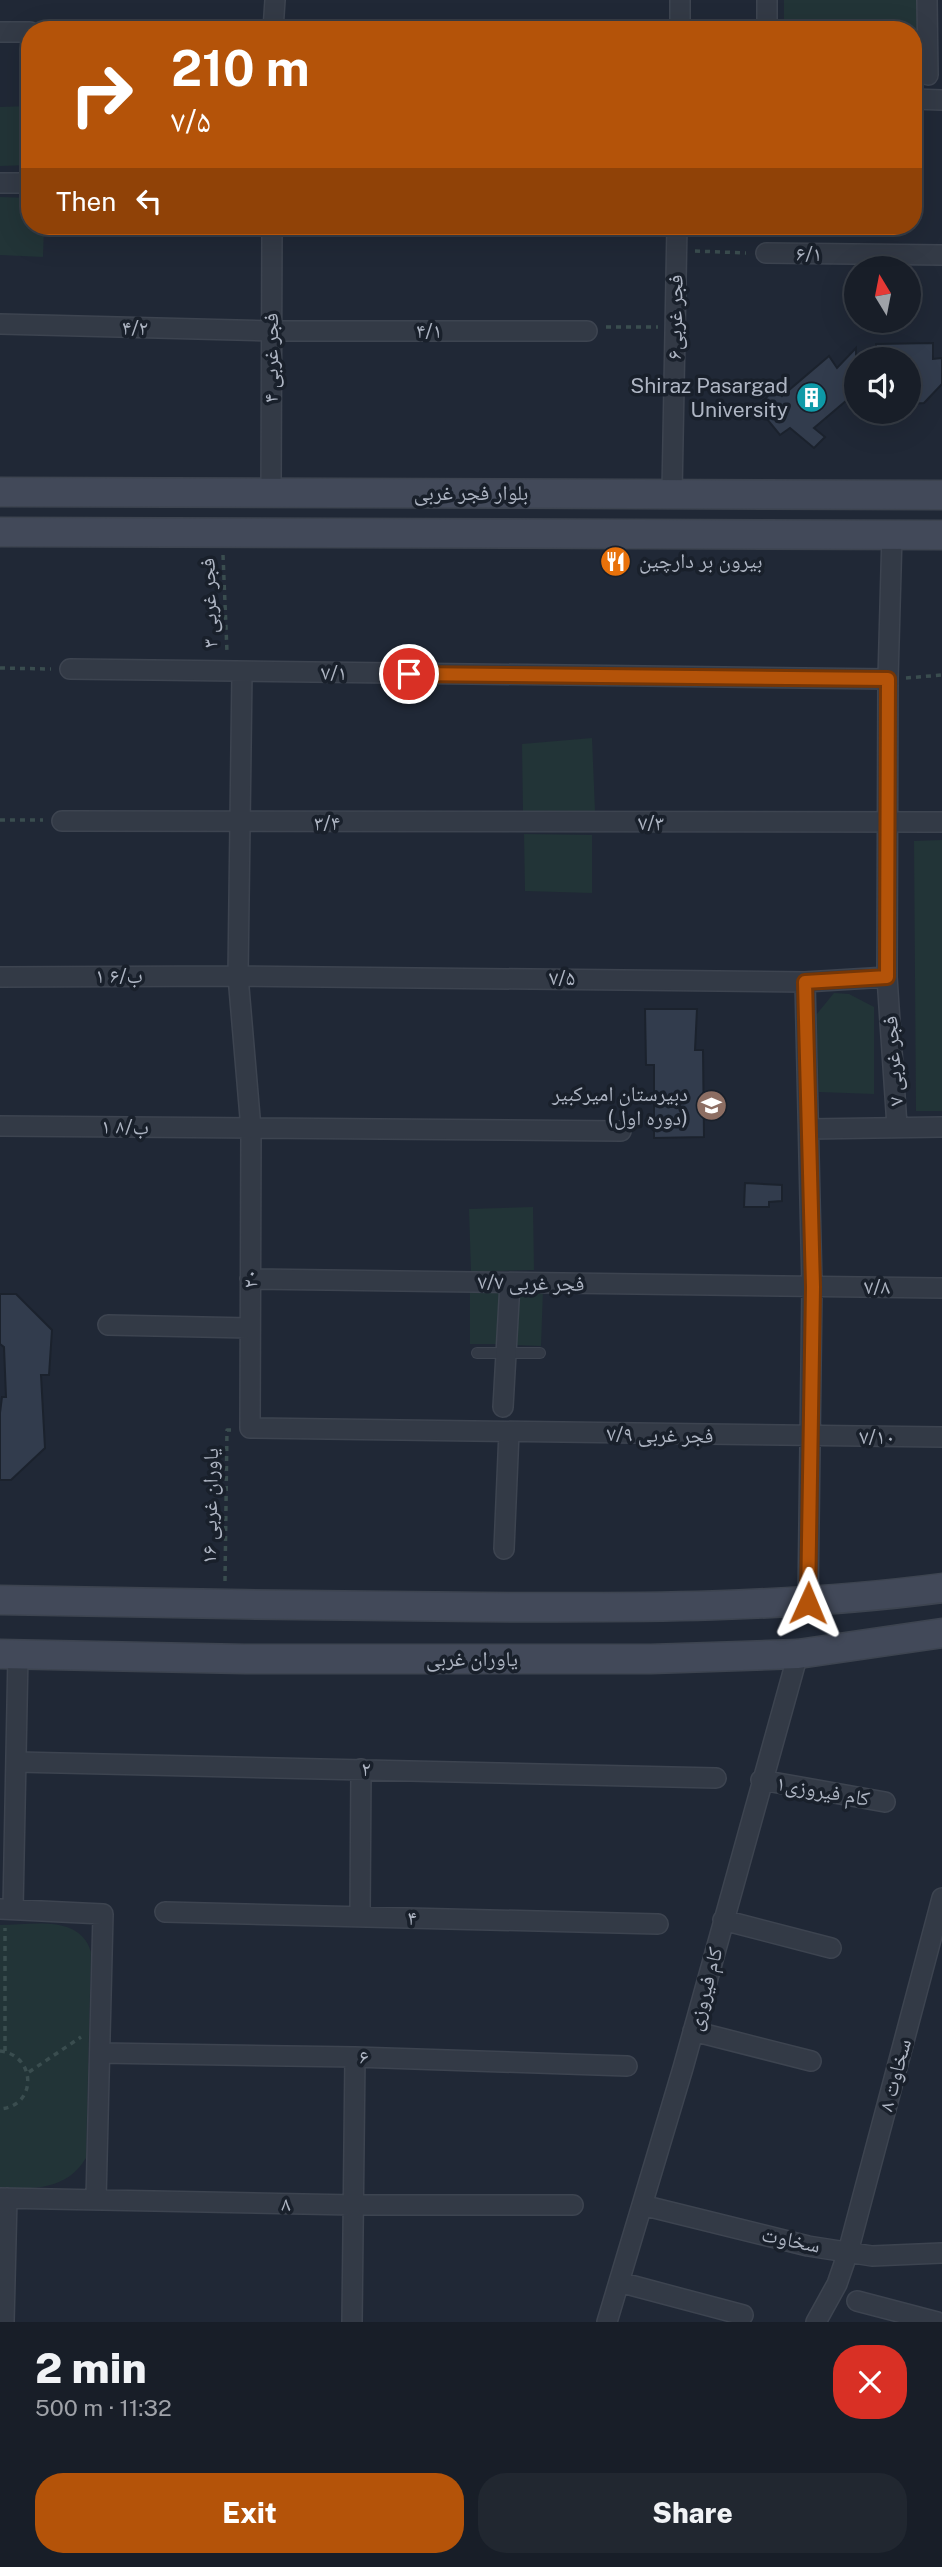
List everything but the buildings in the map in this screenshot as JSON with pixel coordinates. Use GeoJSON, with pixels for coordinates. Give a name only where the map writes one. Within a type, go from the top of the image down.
{"type":"FeatureCollection","features":[{"type":"Feature","properties":{"kind":"main road","name":"بلوار فجر غربی"},"geometry":{"type":"LineString","coordinates":[[0,492],[942,495]]}},
{"type":"Feature","properties":{"kind":"main road","name":"بلوار فجر غربی"},"geometry":{"type":"LineString","coordinates":[[0,532],[942,535]]}},
{"type":"Feature","properties":{"kind":"main road"},"geometry":{"type":"LineString","coordinates":[[0,1600],[730,1607],[808,1603],[942,1588]]}},
{"type":"Feature","properties":{"kind":"main road","name":"یاوران غربی"},"geometry":{"type":"LineString","coordinates":[[9,1654],[245,1659],[651,1659],[797,1654],[942,1633]]}},
{"type":"Feature","properties":{"kind":"street"},"geometry":{"type":"LineString","coordinates":[[274,21],[275,0]]}},
{"type":"Feature","properties":{"kind":"street"},"geometry":{"type":"LineString","coordinates":[[680,0],[680,21]]}},
{"type":"Feature","properties":{"kind":"street"},"geometry":{"type":"LineString","coordinates":[[767,0],[767,21]]}},
{"type":"Feature","properties":{"kind":"street"},"geometry":{"type":"LineString","coordinates":[[927,0],[928,75]]}},
{"type":"Feature","properties":{"kind":"street"},"geometry":{"type":"LineString","coordinates":[[0,32],[21,32]]}},
{"type":"Feature","properties":{"kind":"street"},"geometry":{"type":"LineString","coordinates":[[0,183],[21,183]]}},
{"type":"Feature","properties":{"kind":"street","name":"۴ فجر غربی"},"geometry":{"type":"LineString","coordinates":[[271,491],[272,235]]}},
{"type":"Feature","properties":{"kind":"street","name":"فجر غربی۶"},"geometry":{"type":"LineString","coordinates":[[672,493],[677,235]]}},
{"type":"Feature","properties":{"kind":"street","name":"۶/۱"},"geometry":{"type":"LineString","coordinates":[[766,253],[942,255]]}},
{"type":"Feature","properties":{"kind":"street","name":"۴/۲"},"geometry":{"type":"LineString","coordinates":[[0,324],[271,331]]}},
{"type":"Feature","properties":{"kind":"street","name":"۴/۱"},"geometry":{"type":"LineString","coordinates":[[271,331],[587,331]]}},
{"type":"Feature","properties":{"kind":"street","name":"۷ فجر غربی"},"geometry":{"type":"LineString","coordinates":[[892,534],[888,679],[887,977],[897,1126]]}},
{"type":"Feature","properties":{"kind":"street","name":"۷/۱"},"geometry":{"type":"LineString","coordinates":[[70,669],[888,679]]}},
{"type":"Feature","properties":{"kind":"street","name":"۲۰"},"geometry":{"type":"LineString","coordinates":[[235,672],[241,823],[237,976],[251,1129],[250,1428]]}},
{"type":"Feature","properties":{"kind":"street","name":"۳/۴"},"geometry":{"type":"LineString","coordinates":[[62,821],[413,824]]}},
{"type":"Feature","properties":{"kind":"street","name":"۷/۳"},"geometry":{"type":"LineString","coordinates":[[413,824],[942,822]]}},
{"type":"Feature","properties":{"kind":"street","name":"۷/۵"},"geometry":{"type":"LineString","coordinates":[[237,976],[805,982],[887,977]]}},
{"type":"Feature","properties":{"kind":"street","name":"۱ ب/۶"},"geometry":{"type":"LineString","coordinates":[[0,977],[237,976]]}},
{"type":"Feature","properties":{"kind":"street"},"geometry":{"type":"LineString","coordinates":[[805,982],[813,1287],[808,1603]]}},
{"type":"Feature","properties":{"kind":"street","name":"۱ ب/۸"},"geometry":{"type":"LineString","coordinates":[[0,1125],[621,1131]]}},
{"type":"Feature","properties":{"kind":"street"},"geometry":{"type":"LineString","coordinates":[[810,1129],[942,1127]]}},
{"type":"Feature","properties":{"kind":"street","name":"۷/۷ فجر غربی"},"geometry":{"type":"LineString","coordinates":[[250,1279],[813,1287]]}},
{"type":"Feature","properties":{"kind":"street"},"geometry":{"type":"LineString","coordinates":[[503,1407],[510,1283]]}},
{"type":"Feature","properties":{"kind":"street","name":"۷/۸"},"geometry":{"type":"LineString","coordinates":[[813,1287],[942,1287]]}},
{"type":"Feature","properties":{"kind":"street"},"geometry":{"type":"LineString","coordinates":[[108,1325],[250,1328]]}},
{"type":"Feature","properties":{"kind":"street","name":"۷/۹ فجر غربی"},"geometry":{"type":"LineString","coordinates":[[250,1428],[811,1437]]}},
{"type":"Feature","properties":{"kind":"street"},"geometry":{"type":"LineString","coordinates":[[504,1549],[509,1432]]}},
{"type":"Feature","properties":{"kind":"street","name":"۷/۱۰"},"geometry":{"type":"LineString","coordinates":[[811,1437],[942,1437]]}},
{"type":"Feature","properties":{"kind":"street"},"geometry":{"type":"LineString","coordinates":[[9,1654],[17,1762],[6,1909],[103,1914],[96,2200]]}},
{"type":"Feature","properties":{"kind":"street","name":"کام فیروزی"},"geometry":{"type":"LineString","coordinates":[[607,2322],[694,2031],[797,1654]]}},
{"type":"Feature","properties":{"kind":"street","name":"۲"},"geometry":{"type":"LineString","coordinates":[[17,1762],[716,1777]]}},
{"type":"Feature","properties":{"kind":"street"},"geometry":{"type":"LineString","coordinates":[[360,1917],[361,1769]]}},
{"type":"Feature","properties":{"kind":"street","name":"کام فیروزی۱"},"geometry":{"type":"LineString","coordinates":[[761,1780],[885,1802]]}},
{"type":"Feature","properties":{"kind":"street","name":"سخاوت ۸"},"geometry":{"type":"LineString","coordinates":[[816,2322],[837,2284],[848,2252],[942,1898]]}},
{"type":"Feature","properties":{"kind":"street","name":"۴"},"geometry":{"type":"LineString","coordinates":[[165,1912],[658,1924]]}},
{"type":"Feature","properties":{"kind":"street"},"geometry":{"type":"LineString","coordinates":[[723,1920],[831,1948]]}},
{"type":"Feature","properties":{"kind":"street"},"geometry":{"type":"LineString","coordinates":[[694,2031],[811,2061]]}},
{"type":"Feature","properties":{"kind":"street","name":"۶"},"geometry":{"type":"LineString","coordinates":[[100,2053],[355,2057],[627,2066]]}},
{"type":"Feature","properties":{"kind":"street"},"geometry":{"type":"LineString","coordinates":[[352,2322],[355,2057]]}},
{"type":"Feature","properties":{"kind":"street"},"geometry":{"type":"LineString","coordinates":[[4,2198],[4,2322]]}},
{"type":"Feature","properties":{"kind":"street","name":"۸"},"geometry":{"type":"LineString","coordinates":[[4,2198],[352,2206],[573,2205]]}},
{"type":"Feature","properties":{"kind":"street","name":"سخاوت"},"geometry":{"type":"LineString","coordinates":[[642,2205],[808,2246],[872,2256],[942,2253]]}},
{"type":"Feature","properties":{"kind":"street"},"geometry":{"type":"LineString","coordinates":[[619,2282],[743,2315]]}},
{"type":"Feature","properties":{"kind":"street"},"geometry":{"type":"LineString","coordinates":[[857,2301],[937,2322]]}},
{"type":"Feature","properties":{"kind":"lane"},"geometry":{"type":"LineString","coordinates":[[477,1353],[540,1353]]}},
{"type":"Feature","properties":{"kind":"path","name":"۶/۱"},"geometry":{"type":"LineString","coordinates":[[677,250],[766,253]]}},
{"type":"Feature","properties":{"kind":"path"},"geometry":{"type":"LineString","coordinates":[[587,331],[587,327],[675,327]]}},
{"type":"Feature","properties":{"kind":"path","name":"۳ فجر غربی"},"geometry":{"type":"LineString","coordinates":[[222,533],[235,672]]}},
{"type":"Feature","properties":{"kind":"path"},"geometry":{"type":"LineString","coordinates":[[0,668],[70,669]]}},
{"type":"Feature","properties":{"kind":"path"},"geometry":{"type":"LineString","coordinates":[[888,679],[942,675]]}},
{"type":"Feature","properties":{"kind":"path"},"geometry":{"type":"LineString","coordinates":[[0,820],[62,821]]}},
{"type":"Feature","properties":{"kind":"path","name":"۱۶ یاوران غربی"},"geometry":{"type":"LineString","coordinates":[[225,1604],[227,1430],[250,1428]]}},
{"type":"Feature","properties":{"kind":"path"},"geometry":{"type":"LineString","coordinates":[[0,2109],[13,2106],[21,2100],[27,2091],[28,2073],[17,2057],[3,2051],[6,1909]]}},
{"type":"Feature","properties":{"kind":"path"},"geometry":{"type":"LineString","coordinates":[[28,2073],[100,2025]]}},
{"type":"Feature","properties":{"kind":"shaded area"},"geometry":{"type":"Polygon","coordinates":[[[784,0],[921,0],[921,21],[784,21],[784,0]]]}},
{"type":"Feature","properties":{"kind":"shaded area"},"geometry":{"type":"Polygon","coordinates":[[[21,106],[21,165],[0,166],[0,107],[21,106]]]}},
{"type":"Feature","properties":{"kind":"shaded area"},"geometry":{"type":"Polygon","coordinates":[[[0,197],[21,198],[21,235],[44,235],[43,257],[0,255],[0,197]]]}},
{"type":"Feature","properties":{"kind":"shaded area"},"geometry":{"type":"Polygon","coordinates":[[[592,738],[595,811],[523,813],[522,744],[592,738]]]}},
{"type":"Feature","properties":{"kind":"shaded area"},"geometry":{"type":"Polygon","coordinates":[[[524,834],[592,835],[592,893],[525,891],[524,834]]]}},
{"type":"Feature","properties":{"kind":"shaded area"},"geometry":{"type":"Polygon","coordinates":[[[942,840],[942,1111],[916,1111],[914,841],[942,840]]]}},
{"type":"Feature","properties":{"kind":"shaded area"},"geometry":{"type":"Polygon","coordinates":[[[834,993],[849,994],[874,1007],[874,1094],[819,1092],[816,1015],[834,993]]]}},
{"type":"Feature","properties":{"kind":"shaded area"},"geometry":{"type":"Polygon","coordinates":[[[533,1207],[534,1270],[471,1272],[469,1209],[533,1207]]]}},
{"type":"Feature","properties":{"kind":"shaded area"},"geometry":{"type":"Polygon","coordinates":[[[515,1289],[543,1290],[541,1346],[513,1345],[515,1289]]]}},
{"type":"Feature","properties":{"kind":"shaded area"},"geometry":{"type":"Polygon","coordinates":[[[470,1290],[500,1290],[500,1344],[470,1344],[470,1290]]]}},
{"type":"Feature","properties":{"kind":"shaded area"},"geometry":{"type":"Polygon","coordinates":[[[53,1924],[66,1927],[85,1940],[91,1952],[86,2158],[69,2177],[48,2186],[0,2189],[0,1925],[53,1924]]]}},
{"type":"Feature","properties":{"kind":"place","name":"Shiraz Pasargad University"},"geometry":{"type":"Point","coordinates":[811,398]}},
{"type":"Feature","properties":{"kind":"place","name":"بیرون بر دارچین"},"geometry":{"type":"Point","coordinates":[616,561]}},
{"type":"Feature","properties":{"kind":"place","name":"دبیرستان امیرکبیر (دوره اول)"},"geometry":{"type":"Point","coordinates":[711,1106]}},
{"type":"Feature","properties":{"kind":"route"},"geometry":{"type":"LineString","coordinates":[[409,674],[888,679],[887,977],[805,982],[813,1287],[808,1603]]}}]}
